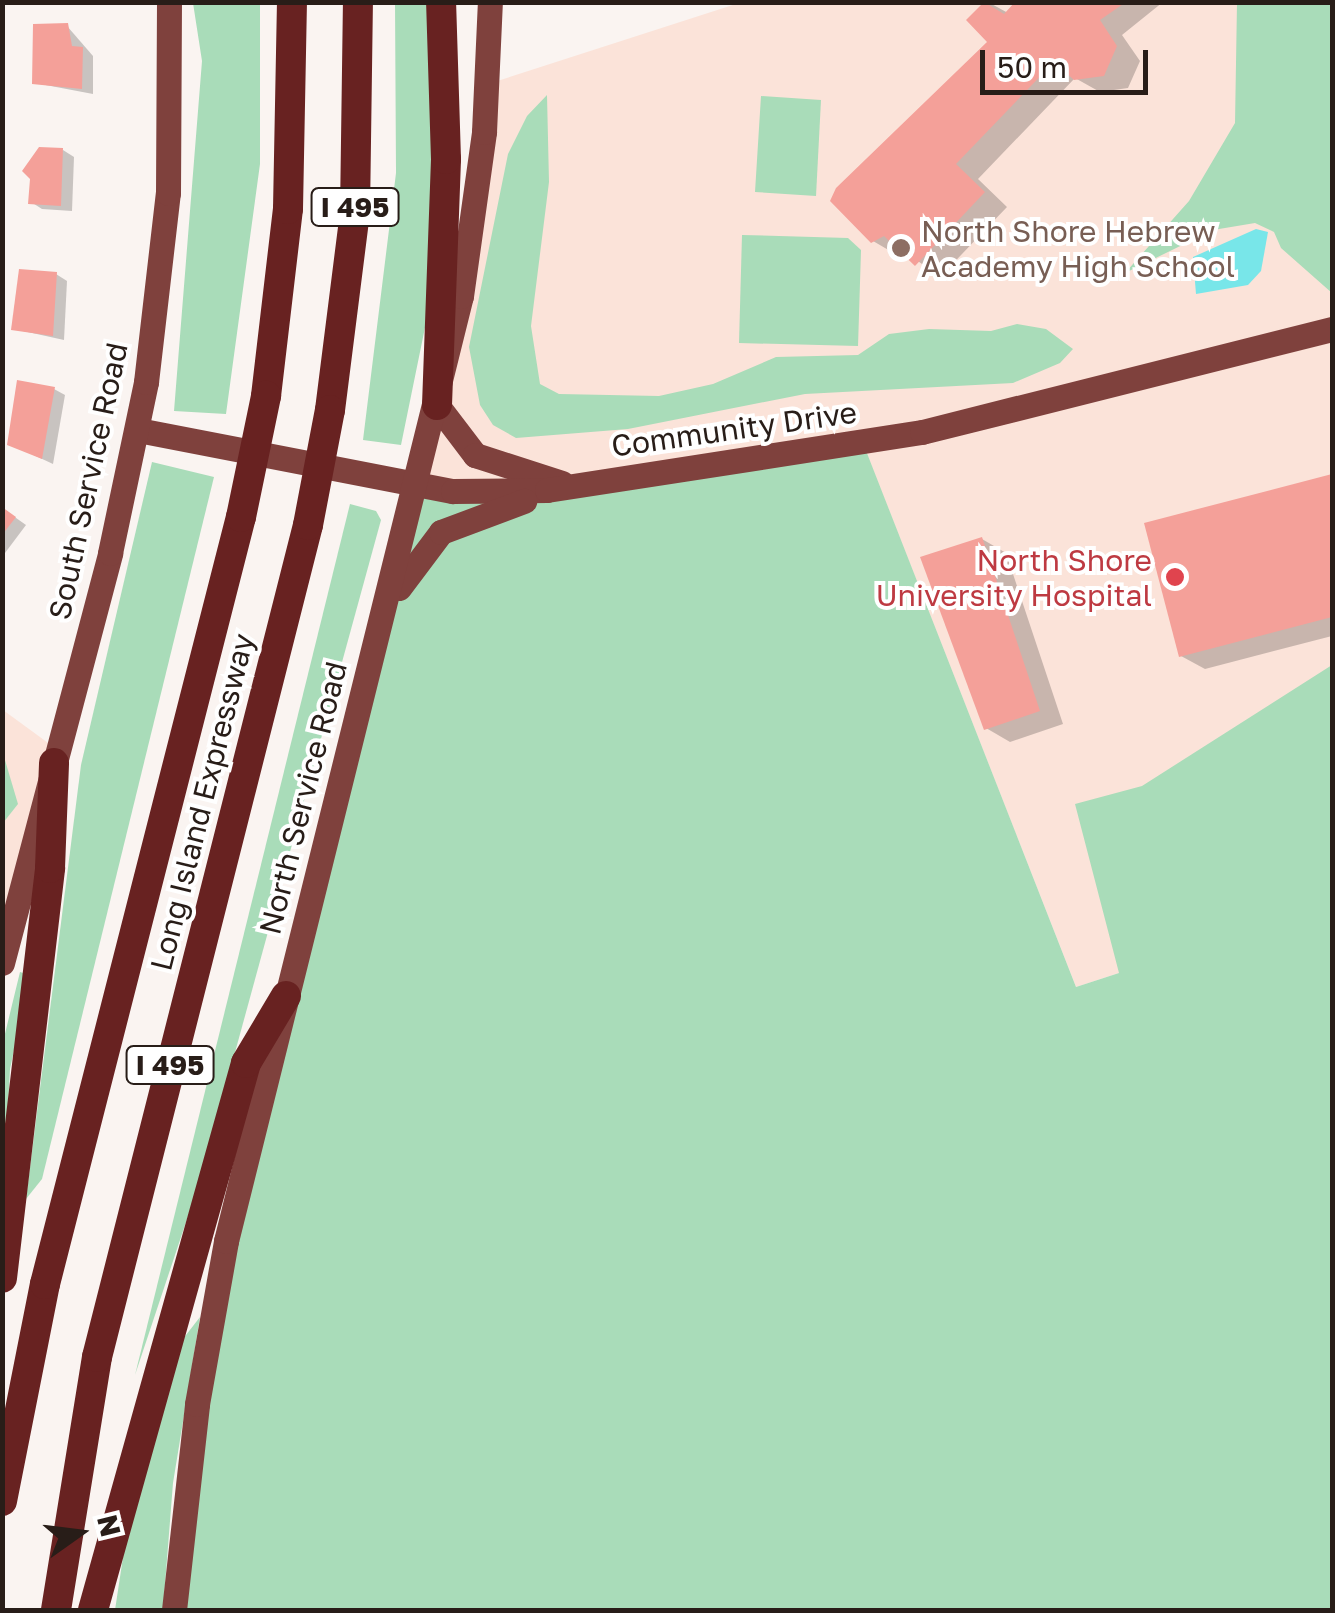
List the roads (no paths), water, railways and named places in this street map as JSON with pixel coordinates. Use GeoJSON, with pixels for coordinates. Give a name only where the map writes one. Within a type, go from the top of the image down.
{"type":"FeatureCollection","features":[{"type":"Feature","properties":{"kind":"highway","name":"Long Island Expressway"},"geometry":{"type":"LineString","coordinates":[[2,1501],[45,1284],[241,517],[266,396],[288,209],[292,2]]}},
{"type":"Feature","properties":{"kind":"highway","name":"Long Island Expressway"},"geometry":{"type":"LineString","coordinates":[[56,1610],[101,1341],[308,525],[330,410],[354,213],[358,2]]}},
{"type":"Feature","properties":{"kind":"highway"},"geometry":{"type":"LineString","coordinates":[[436,405],[446,159],[441,2]]}},
{"type":"Feature","properties":{"kind":"highway"},"geometry":{"type":"LineString","coordinates":[[2,1278],[50,868],[54,762]]}},
{"type":"Feature","properties":{"kind":"highway"},"geometry":{"type":"LineString","coordinates":[[93,1610],[246,1063],[286,996]]}},
{"type":"Feature","properties":{"kind":"main road","name":"South Service Road"},"geometry":{"type":"LineString","coordinates":[[2,963],[138,430],[168,193],[169,2]]}},
{"type":"Feature","properties":{"kind":"main road","name":"North Service Road"},"geometry":{"type":"LineString","coordinates":[[174,1610],[210,1323],[286,996],[436,405],[474,218],[490,2]]}},
{"type":"Feature","properties":{"kind":"main road","name":"Community Drive"},"geometry":{"type":"LineString","coordinates":[[138,430],[416,486],[499,493],[572,486],[922,432],[1332,329]]}},
{"type":"Feature","properties":{"kind":"main road"},"geometry":{"type":"LineString","coordinates":[[436,405],[475,454],[572,486]]}},
{"type":"Feature","properties":{"kind":"main road"},"geometry":{"type":"LineString","coordinates":[[383,615],[416,558],[442,532],[572,486]]}},
{"type":"Feature","properties":{"kind":"water"},"geometry":{"type":"Polygon","coordinates":[[[1256,229],[1268,232],[1261,271],[1248,285],[1196,294],[1193,257],[1256,229]]]}},
{"type":"Feature","properties":{"kind":"place","name":"North Shore Hebrew Academy High School"},"geometry":{"type":"Point","coordinates":[901,248]}},
{"type":"Feature","properties":{"kind":"place","name":"North Shore University Hospital"},"geometry":{"type":"Point","coordinates":[1175,577]}}]}
